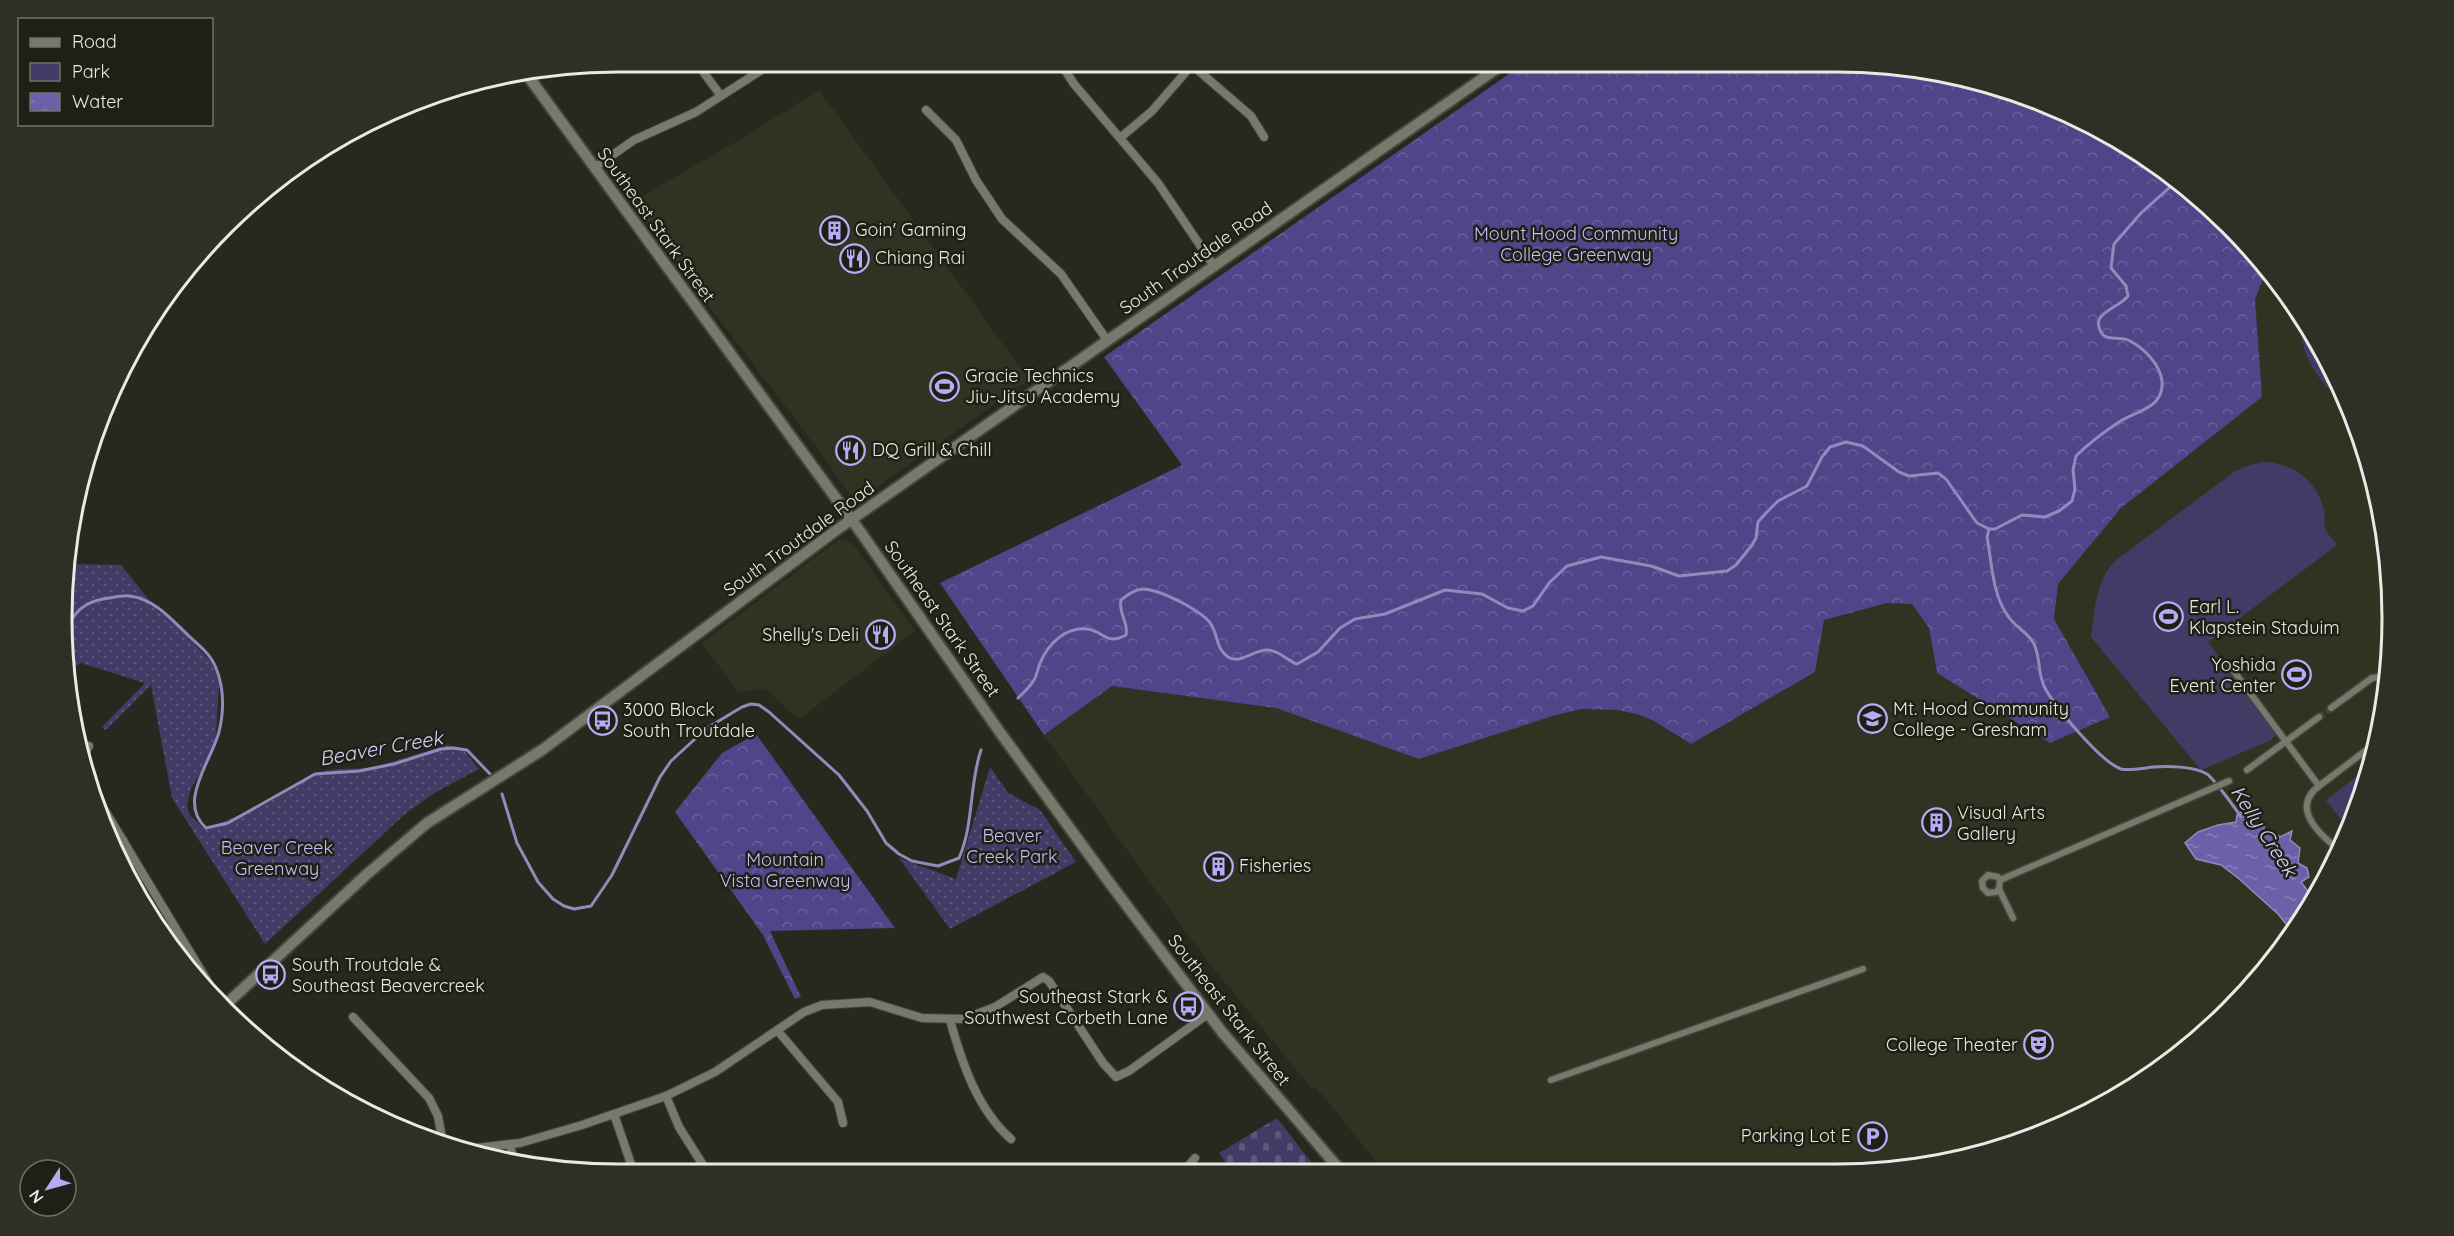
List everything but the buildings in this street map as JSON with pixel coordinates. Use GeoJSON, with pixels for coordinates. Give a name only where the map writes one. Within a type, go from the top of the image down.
{"type":"FeatureCollection","features":[{"type":"Feature","properties":{"kind":"main road","name":"South Troutdale Road"},"geometry":{"type":"LineString","coordinates":[[230,1002],[417,830],[449,807],[542,750],[851,519],[1492,72]]}},
{"type":"Feature","properties":{"kind":"main road","name":"Southeast Stark Street"},"geometry":{"type":"LineString","coordinates":[[530,79],[933,633],[999,731],[1208,1014],[1335,1164]]}},
{"type":"Feature","properties":{"kind":"street"},"geometry":{"type":"LineString","coordinates":[[703,72],[721,96]]}},
{"type":"Feature","properties":{"kind":"street"},"geometry":{"type":"LineString","coordinates":[[594,168],[634,140],[696,112],[758,72]]}},
{"type":"Feature","properties":{"kind":"street"},"geometry":{"type":"LineString","coordinates":[[1066,72],[1158,183],[1214,266]]}},
{"type":"Feature","properties":{"kind":"street"},"geometry":{"type":"LineString","coordinates":[[1120,138],[1152,111],[1186,72]]}},
{"type":"Feature","properties":{"kind":"street"},"geometry":{"type":"LineString","coordinates":[[1200,72],[1251,116],[1264,137]]}},
{"type":"Feature","properties":{"kind":"street"},"geometry":{"type":"LineString","coordinates":[[926,110],[956,140],[976,180],[1002,219],[1061,274],[1107,340]]}},
{"type":"Feature","properties":{"kind":"street"},"geometry":{"type":"LineString","coordinates":[[2230,666],[2319,786]]}},
{"type":"Feature","properties":{"kind":"street"},"geometry":{"type":"LineString","coordinates":[[2331,708],[2372,678],[2378,677]]}},
{"type":"Feature","properties":{"kind":"street"},"geometry":{"type":"LineString","coordinates":[[2247,770],[2319,717]]}},
{"type":"Feature","properties":{"kind":"street"},"geometry":{"type":"LineString","coordinates":[[2333,844],[2321,833],[2307,813],[2305,804],[2308,796],[2319,786],[2365,751]]}},
{"type":"Feature","properties":{"kind":"street"},"geometry":{"type":"LineString","coordinates":[[2000,880],[2229,782]]}},
{"type":"Feature","properties":{"kind":"street"},"geometry":{"type":"LineString","coordinates":[[112,822],[181,944]]}},
{"type":"Feature","properties":{"kind":"street"},"geometry":{"type":"LineString","coordinates":[[1999,889],[1995,892],[1988,892],[1983,888],[1982,881],[1991,874],[2000,880]]}},
{"type":"Feature","properties":{"kind":"street"},"geometry":{"type":"LineString","coordinates":[[2000,880],[1999,889],[2013,918]]}},
{"type":"Feature","properties":{"kind":"street"},"geometry":{"type":"LineString","coordinates":[[1551,1080],[1863,969]]}},
{"type":"Feature","properties":{"kind":"street"},"geometry":{"type":"LineString","coordinates":[[486,1147],[510,1145],[666,1096],[715,1071],[804,1012],[822,1005],[870,1002],[922,1018],[964,1019],[995,1007],[1043,977],[1049,981],[1103,1064],[1116,1077],[1129,1071],[1208,1014]]}},
{"type":"Feature","properties":{"kind":"street"},"geometry":{"type":"LineString","coordinates":[[353,1017],[429,1098],[438,1116],[441,1135]]}},
{"type":"Feature","properties":{"kind":"street"},"geometry":{"type":"LineString","coordinates":[[950,1020],[966,1071],[981,1102],[997,1126],[1011,1139]]}},
{"type":"Feature","properties":{"kind":"street"},"geometry":{"type":"LineString","coordinates":[[777,1030],[838,1102],[843,1123]]}},
{"type":"Feature","properties":{"kind":"street"},"geometry":{"type":"LineString","coordinates":[[666,1096],[679,1127],[702,1164]]}},
{"type":"Feature","properties":{"kind":"street"},"geometry":{"type":"LineString","coordinates":[[614,1114],[631,1164]]}},
{"type":"Feature","properties":{"kind":"street"},"geometry":{"type":"LineString","coordinates":[[510,1145],[512,1154]]}},
{"type":"Feature","properties":{"kind":"street"},"geometry":{"type":"LineString","coordinates":[[1190,1164],[1195,1158]]}},
{"type":"Feature","properties":{"kind":"shaded area"},"geometry":{"type":"Polygon","coordinates":[[[819,90],[1029,380],[860,499],[852,497],[658,239],[634,201],[751,133],[819,90]]]}},
{"type":"Feature","properties":{"kind":"shaded area","name":"Mt. Hood Community College - Gresham"},"geometry":{"type":"Polygon","coordinates":[[[2263,279],[2309,345],[2326,377],[2353,442],[2372,511],[2381,582],[2381,654],[2372,725],[2353,794],[2326,859],[2309,891],[2269,950],[2222,1004],[2168,1051],[2109,1091],[2077,1108],[2012,1135],[1943,1154],[1872,1163],[1378,1164],[1315,1086],[1312,1089],[1205,958],[1044,735],[1112,686],[1276,708],[1419,759],[1581,709],[1617,710],[1637,714],[1654,721],[1691,744],[1815,672],[1824,620],[1887,603],[1912,604],[1929,628],[1937,673],[2110,717],[2054,619],[2058,584],[2121,508],[2262,397],[2255,299],[2263,279]]]}},
{"type":"Feature","properties":{"kind":"shaded area"},"geometry":{"type":"Polygon","coordinates":[[[843,539],[853,544],[915,631],[799,719],[765,689],[738,692],[702,643],[838,540],[843,539]]]}},
{"type":"Feature","properties":{"kind":"green space","name":"Mount Hood Community College Greenway"},"geometry":{"type":"Polygon","coordinates":[[[1512,72],[1872,73],[1943,82],[1977,91],[2012,101],[2077,128],[2139,164],[2196,207],[2247,258],[2263,279],[2255,299],[2262,397],[2121,508],[2058,584],[2054,619],[2110,717],[2050,743],[1937,673],[1929,628],[1912,604],[1887,603],[1824,620],[1815,672],[1691,744],[1654,721],[1637,714],[1617,710],[1581,709],[1419,759],[1276,708],[1112,686],[1044,735],[940,583],[1182,465],[1104,357],[1512,72]]]}},
{"type":"Feature","properties":{"kind":"green space"},"geometry":{"type":"Polygon","coordinates":[[[2300,331],[2332,391],[2312,366],[2300,331]]]}},
{"type":"Feature","properties":{"kind":"green space","name":"Earl L. Klapstein Staduim"},"geometry":{"type":"Polygon","coordinates":[[[2264,462],[2295,470],[2310,483],[2321,501],[2326,530],[2337,545],[2208,642],[2276,734],[2271,740],[2201,770],[2091,637],[2097,597],[2103,578],[2115,561],[2234,472],[2249,465],[2264,462]]]}},
{"type":"Feature","properties":{"kind":"green space","name":"Beaver Creek Greenway"},"geometry":{"type":"Polygon","coordinates":[[[75,564],[121,565],[158,611],[172,619],[212,663],[219,682],[216,736],[206,765],[191,788],[187,805],[189,814],[202,827],[209,828],[268,803],[318,772],[371,768],[448,745],[462,748],[479,769],[436,792],[406,813],[265,944],[172,798],[151,685],[106,730],[102,727],[145,683],[81,663],[74,667],[72,618],[75,564]]]}},
{"type":"Feature","properties":{"kind":"green space","name":"Mountain Vista Greenway"},"geometry":{"type":"Polygon","coordinates":[[[756,734],[895,928],[770,931],[801,997],[795,999],[763,935],[675,812],[722,753],[756,734]]]}},
{"type":"Feature","properties":{"kind":"green space","name":"Beaver Creek Park"},"geometry":{"type":"Polygon","coordinates":[[[990,767],[1008,793],[1040,810],[1076,862],[950,929],[899,858],[956,879],[990,767]]]}},
{"type":"Feature","properties":{"kind":"green space"},"geometry":{"type":"Polygon","coordinates":[[[2358,775],[2342,821],[2326,800],[2358,775]]]}},
{"type":"Feature","properties":{"kind":"green space"},"geometry":{"type":"Polygon","coordinates":[[[1277,1118],[1313,1164],[1227,1164],[1219,1153],[1277,1118]]]}},
{"type":"Feature","properties":{"kind":"water"},"geometry":{"type":"Polygon","coordinates":[[[2241,812],[2252,824],[2264,822],[2264,831],[2274,832],[2280,837],[2292,831],[2290,840],[2300,848],[2298,863],[2307,868],[2309,877],[2301,882],[2308,892],[2287,925],[2238,878],[2221,865],[2196,859],[2185,843],[2198,832],[2236,822],[2237,815],[2241,812]]]}},
{"type":"Feature","properties":{"kind":"waterway","name":"Beaver Creek"},"geometry":{"type":"LineString","coordinates":[[1018,698],[1034,680],[1040,663],[1058,638],[1079,629],[1093,630],[1114,639],[1126,635],[1121,600],[1136,590],[1159,592],[1206,618],[1213,628],[1221,650],[1228,657],[1238,659],[1268,650],[1297,664],[1318,652],[1340,628],[1355,619],[1385,614],[1445,590],[1482,594],[1508,608],[1523,611],[1533,606],[1549,583],[1567,566],[1601,557],[1651,566],[1679,576],[1727,571],[1736,565],[1752,545],[1756,538],[1758,522],[1766,513],[1778,501],[1807,486],[1822,457],[1830,447],[1846,442],[1863,446],[1899,472],[1909,476],[1938,473],[1946,479],[1977,523],[1989,529],[1995,529],[2022,515],[2045,517],[2059,511],[2072,501],[2075,489],[2073,470],[2076,456],[2113,426],[2148,407],[2159,398],[2161,375],[2150,357],[2128,340],[2104,336],[2098,322],[2103,315],[2128,296],[2126,286],[2111,268],[2114,244],[2141,213],[2170,187]]}},
{"type":"Feature","properties":{"kind":"waterway","name":"Kelly Creek"},"geometry":{"type":"LineString","coordinates":[[1989,529],[1987,537],[1993,578],[1999,598],[2011,620],[2033,642],[2044,686],[2078,732],[2102,756],[2121,769],[2173,767],[2202,771],[2219,787],[2241,817]]}},
{"type":"Feature","properties":{"kind":"waterway","name":"Beaver Creek"},"geometry":{"type":"LineString","coordinates":[[72,619],[91,602],[124,596],[139,598],[148,601],[163,612],[211,659],[221,683],[222,716],[215,744],[195,794],[198,818],[206,828],[228,823],[315,774],[359,771],[394,764],[441,749],[467,750],[490,774]]}},
{"type":"Feature","properties":{"kind":"waterway"},"geometry":{"type":"LineString","coordinates":[[502,794],[517,843],[538,882],[553,899],[574,909],[591,906],[612,875],[660,777],[671,761],[707,728],[742,707],[751,704],[759,705],[769,712],[839,775],[867,811],[886,843],[899,854],[912,861],[938,866],[959,858],[964,845],[981,750]]}},
{"type":"Feature","properties":{"kind":"tunnel"},"geometry":{"type":"LineString","coordinates":[[2319,717],[2331,708]]}},
{"type":"Feature","properties":{"kind":"place","name":"Goin' Gaming"},"geometry":{"type":"Point","coordinates":[834,230]}},
{"type":"Feature","properties":{"kind":"place","name":"Chiang Rai"},"geometry":{"type":"Point","coordinates":[854,258]}},
{"type":"Feature","properties":{"kind":"place","name":"Gracie Technics Jiu-Jitsu Academy"},"geometry":{"type":"Point","coordinates":[944,386]}},
{"type":"Feature","properties":{"kind":"place","name":"DQ Grill & Chill"},"geometry":{"type":"Point","coordinates":[851,450]}},
{"type":"Feature","properties":{"kind":"place","name":"Earl L. Klapstein Staduim"},"geometry":{"type":"Point","coordinates":[2168,617]}},
{"type":"Feature","properties":{"kind":"place","name":"Shelly's Deli"},"geometry":{"type":"Point","coordinates":[880,635]}},
{"type":"Feature","properties":{"kind":"place","name":"Yoshida Event Center"},"geometry":{"type":"Point","coordinates":[2297,675]}},
{"type":"Feature","properties":{"kind":"place","name":"Mt. Hood Community College - Gresham"},"geometry":{"type":"Point","coordinates":[1872,719]}},
{"type":"Feature","properties":{"kind":"place","name":"3000 Block South Troutdale"},"geometry":{"type":"Point","coordinates":[602,720]}},
{"type":"Feature","properties":{"kind":"place","name":"Visual Arts Gallery"},"geometry":{"type":"Point","coordinates":[1936,823]}},
{"type":"Feature","properties":{"kind":"place","name":"Fisheries"},"geometry":{"type":"Point","coordinates":[1218,866]}},
{"type":"Feature","properties":{"kind":"place","name":"South Troutdale & Southeast Beavercreek"},"geometry":{"type":"Point","coordinates":[271,975]}},
{"type":"Feature","properties":{"kind":"place","name":"Southeast Stark & Southwest Corbeth Lane"},"geometry":{"type":"Point","coordinates":[1189,1007]}},
{"type":"Feature","properties":{"kind":"place","name":"College Theater"},"geometry":{"type":"Point","coordinates":[2039,1045]}},
{"type":"Feature","properties":{"kind":"place","name":"Parking Lot E"},"geometry":{"type":"Point","coordinates":[1872,1136]}}]}
